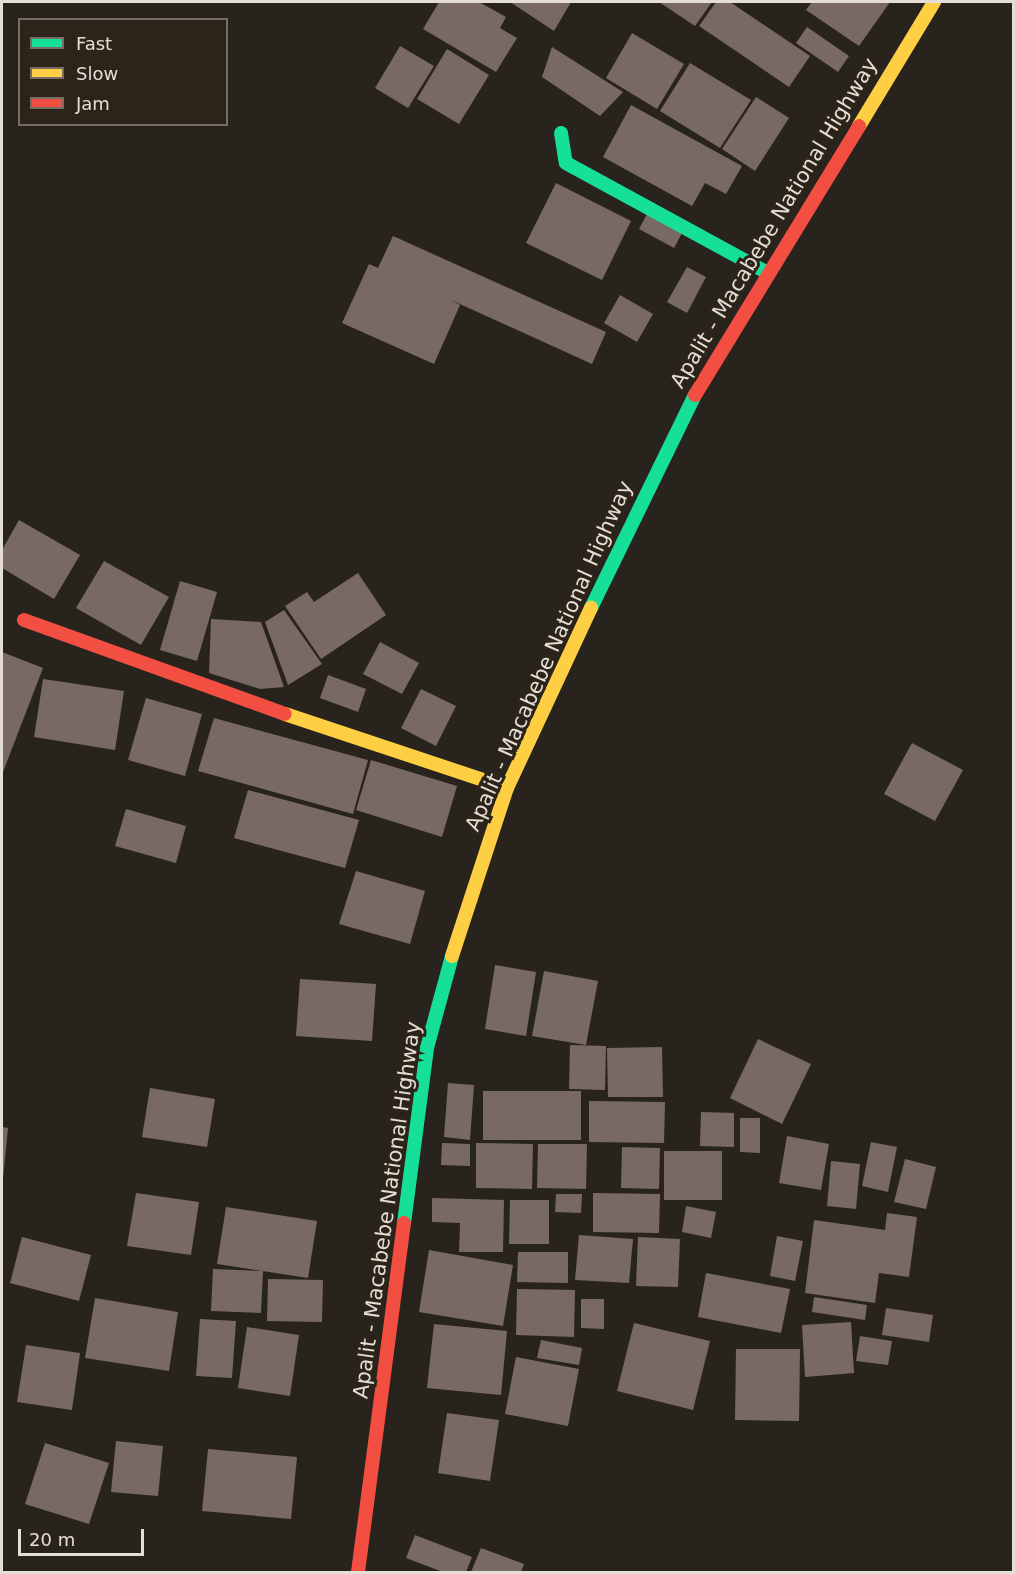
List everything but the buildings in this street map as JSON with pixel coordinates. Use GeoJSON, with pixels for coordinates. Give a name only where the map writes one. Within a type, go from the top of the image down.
{"type":"FeatureCollection","features":[{"type":"Feature","properties":{"kind":"main road","name":"Apalit - Macabebe National Highway"},"geometry":{"type":"LineString","coordinates":[[358,1572],[428,1048],[467,900],[507,788],[675,429],[766,272],[934,2]]}},
{"type":"Feature","properties":{"kind":"main road"},"geometry":{"type":"LineString","coordinates":[[561,133],[566,163],[766,272]]}},
{"type":"Feature","properties":{"kind":"main road"},"geometry":{"type":"LineString","coordinates":[[24,620],[198,685],[507,788]]}},
{"type":"Feature","properties":{"kind":"traffic: fast"},"geometry":{"type":"LineString","coordinates":[[561,133],[566,163],[766,272]]}},
{"type":"Feature","properties":{"kind":"traffic: fast"},"geometry":{"type":"LineString","coordinates":[[591,608],[695,395]]}},
{"type":"Feature","properties":{"kind":"traffic: fast"},"geometry":{"type":"LineString","coordinates":[[404,1223],[427,1048],[452,956]]}},
{"type":"Feature","properties":{"kind":"traffic: slow"},"geometry":{"type":"LineString","coordinates":[[859,126],[934,2]]}},
{"type":"Feature","properties":{"kind":"traffic: slow"},"geometry":{"type":"LineString","coordinates":[[452,956],[507,788],[591,608]]}},
{"type":"Feature","properties":{"kind":"traffic: slow"},"geometry":{"type":"LineString","coordinates":[[285,714],[507,788]]}},
{"type":"Feature","properties":{"kind":"traffic: jam"},"geometry":{"type":"LineString","coordinates":[[695,395],[859,126]]}},
{"type":"Feature","properties":{"kind":"traffic: jam"},"geometry":{"type":"LineString","coordinates":[[24,620],[285,714]]}},
{"type":"Feature","properties":{"kind":"traffic: jam"},"geometry":{"type":"LineString","coordinates":[[358,1572],[404,1223]]}}]}
